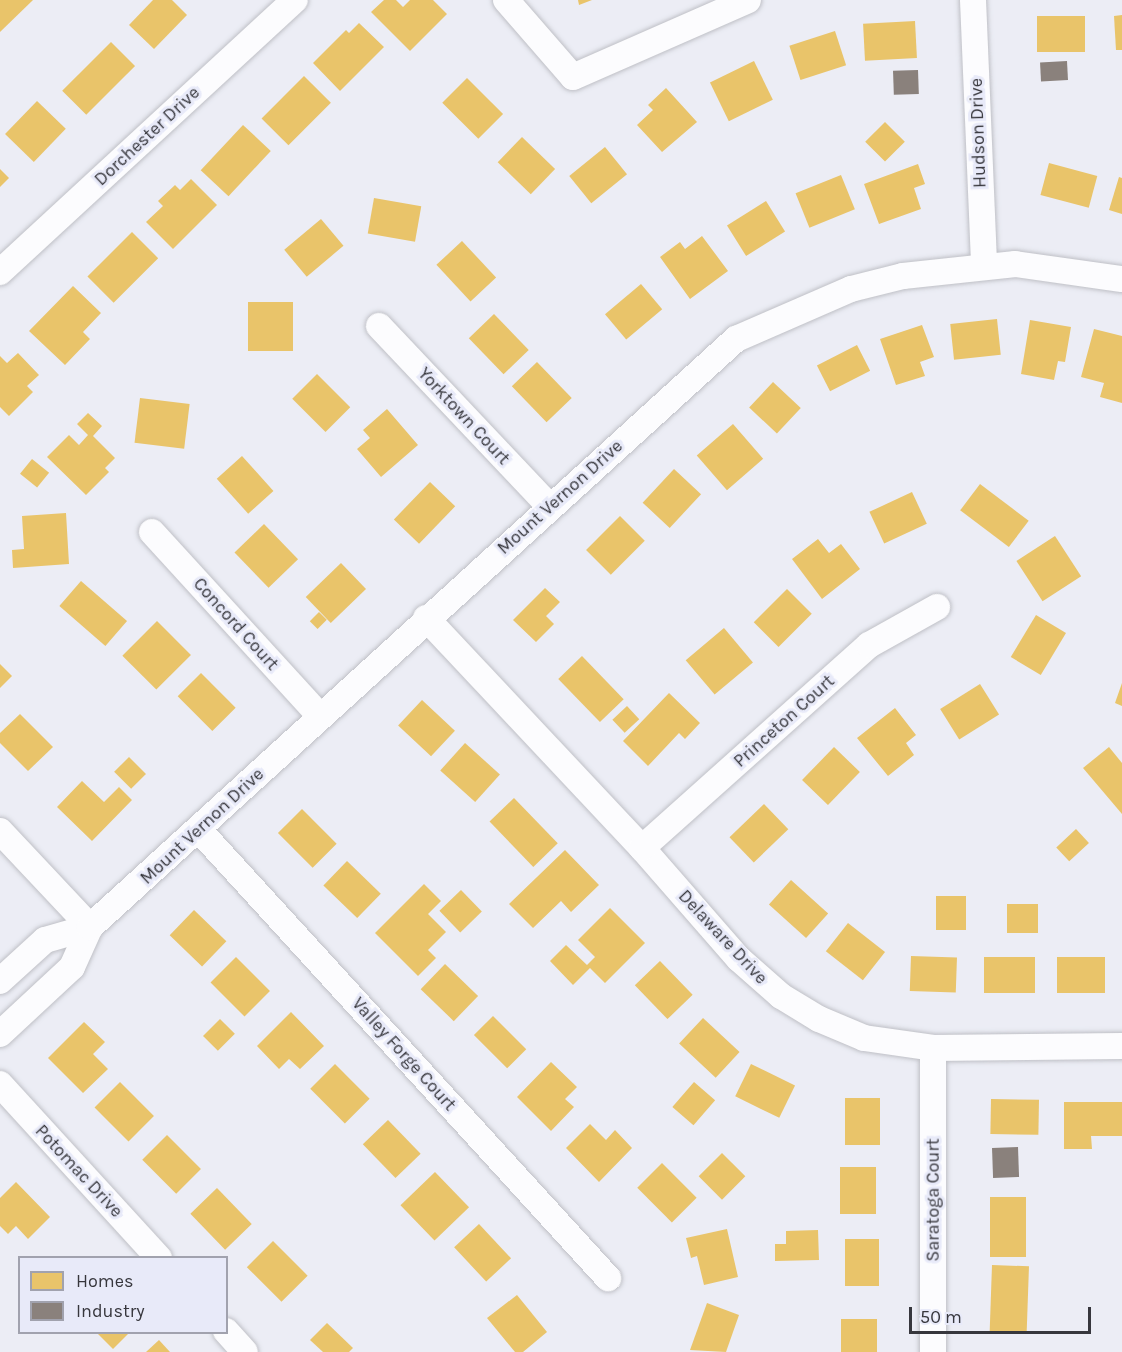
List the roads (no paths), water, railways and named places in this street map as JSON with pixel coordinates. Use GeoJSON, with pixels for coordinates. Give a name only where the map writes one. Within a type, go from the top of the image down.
{"type":"FeatureCollection","features":[{"type":"Feature","properties":{"kind":"street","name":"Dorchester Drive"},"geometry":{"type":"LineString","coordinates":[[0,272],[295,0]]}},
{"type":"Feature","properties":{"kind":"street"},"geometry":{"type":"LineString","coordinates":[[506,0],[573,77],[748,0]]}},
{"type":"Feature","properties":{"kind":"street","name":"Hudson Drive"},"geometry":{"type":"LineString","coordinates":[[973,0],[984,266]]}},
{"type":"Feature","properties":{"kind":"street","name":"Mount Vernon Drive"},"geometry":{"type":"LineString","coordinates":[[0,1034],[72,967],[90,927],[199,830],[549,506],[736,339],[851,289],[903,276],[1016,264],[1122,279]]}},
{"type":"Feature","properties":{"kind":"street","name":"Yorktown Court"},"geometry":{"type":"LineString","coordinates":[[379,326],[549,506]]}},
{"type":"Feature","properties":{"kind":"street","name":"Concord Court"},"geometry":{"type":"LineString","coordinates":[[152,532],[320,716]]}},
{"type":"Feature","properties":{"kind":"street","name":"Princeton Court"},"geometry":{"type":"LineString","coordinates":[[642,849],[869,645],[937,607]]}},
{"type":"Feature","properties":{"kind":"street","name":"Delaware Drive"},"geometry":{"type":"LineString","coordinates":[[426,618],[642,849],[739,959],[781,996],[819,1019],[864,1038],[933,1048],[1122,1046]]}},
{"type":"Feature","properties":{"kind":"street","name":"Valley Forge Court"},"geometry":{"type":"LineString","coordinates":[[199,830],[608,1278]]}},
{"type":"Feature","properties":{"kind":"street"},"geometry":{"type":"LineString","coordinates":[[0,831],[90,927]]}},
{"type":"Feature","properties":{"kind":"street","name":"Mount Vernon Drive"},"geometry":{"type":"LineString","coordinates":[[0,981],[45,940],[90,927]]}},
{"type":"Feature","properties":{"kind":"street","name":"Saratoga Court"},"geometry":{"type":"LineString","coordinates":[[933,1048],[933,1352]]}},
{"type":"Feature","properties":{"kind":"street","name":"Potomac Drive"},"geometry":{"type":"LineString","coordinates":[[0,1084],[158,1256]]}},
{"type":"Feature","properties":{"kind":"street"},"geometry":{"type":"LineString","coordinates":[[228,1333],[245,1352]]}}]}
